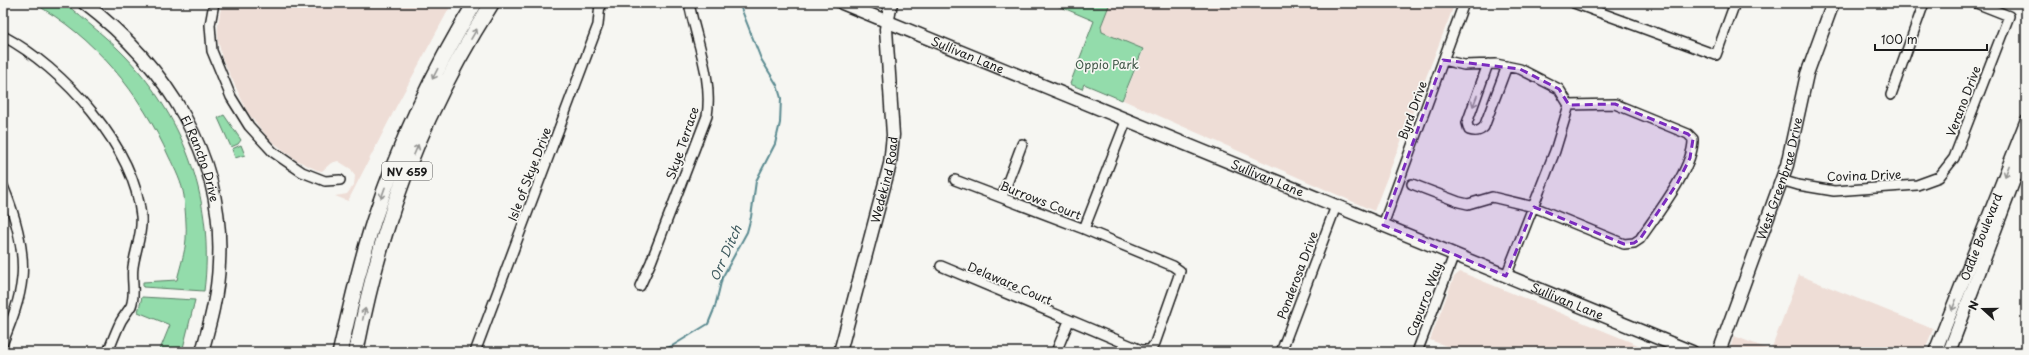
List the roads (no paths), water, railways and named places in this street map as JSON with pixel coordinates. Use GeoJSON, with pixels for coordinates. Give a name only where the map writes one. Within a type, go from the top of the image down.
{"type":"FeatureCollection","features":[{"type":"Feature","properties":{"kind":"main road"},"geometry":{"type":"LineString","coordinates":[[466,3],[466,17]]}},
{"type":"Feature","properties":{"kind":"main road","name":"NV 659"},"geometry":{"type":"LineString","coordinates":[[340,352],[364,253],[387,182],[406,132],[425,93],[475,3]]}},
{"type":"Feature","properties":{"kind":"main road","name":"NV 659"},"geometry":{"type":"LineString","coordinates":[[356,352],[377,260],[404,179],[441,93],[492,3]]}},
{"type":"Feature","properties":{"kind":"street","name":"El Rancho Drive"},"geometry":{"type":"LineString","coordinates":[[84,3],[118,31],[156,71],[185,114],[204,156],[215,196],[220,248],[215,298],[202,352]]}},
{"type":"Feature","properties":{"kind":"street"},"geometry":{"type":"LineString","coordinates":[[214,3],[210,25],[212,51],[231,96],[249,126],[273,152],[302,172],[325,181],[340,180]]}},
{"type":"Feature","properties":{"kind":"street","name":"Isle of Skye Drive"},"geometry":{"type":"LineString","coordinates":[[475,352],[598,24],[600,3]]}},
{"type":"Feature","properties":{"kind":"street","name":"Skye Terrace"},"geometry":{"type":"LineString","coordinates":[[640,286],[651,262],[707,116],[709,94],[689,3]]}},
{"type":"Feature","properties":{"kind":"street","name":"Sullivan Lane"},"geometry":{"type":"LineString","coordinates":[[842,3],[1692,352]]}},
{"type":"Feature","properties":{"kind":"street","name":"Wedekind Road"},"geometry":{"type":"LineString","coordinates":[[840,352],[890,164],[893,135],[886,37],[891,3]]}},
{"type":"Feature","properties":{"kind":"street","name":"Byrd Drive"},"geometry":{"type":"LineString","coordinates":[[1383,225],[1464,3]]}},
{"type":"Feature","properties":{"kind":"street"},"geometry":{"type":"LineString","coordinates":[[1574,3],[1716,55],[1735,3]]}},
{"type":"Feature","properties":{"kind":"street","name":"West Greenbrae Drive"},"geometry":{"type":"LineString","coordinates":[[1719,352],[1782,180],[1793,142],[1801,97],[1807,74],[1833,3]]}},
{"type":"Feature","properties":{"kind":"street"},"geometry":{"type":"LineString","coordinates":[[1891,95],[1924,3]]}},
{"type":"Feature","properties":{"kind":"street","name":"Verano Drive"},"geometry":{"type":"LineString","coordinates":[[1944,171],[1954,158],[2009,16],[1976,3]]}},
{"type":"Feature","properties":{"kind":"street"},"geometry":{"type":"LineString","coordinates":[[3,36],[42,61],[75,92],[109,136],[118,151],[137,193],[142,218],[132,269],[134,292],[131,306],[116,330],[108,352]]}},
{"type":"Feature","properties":{"kind":"street"},"geometry":{"type":"LineString","coordinates":[[1443,60],[1470,66],[1488,64],[1520,69],[1552,84],[1559,89],[1569,106],[1555,151],[1506,276]]}},
{"type":"Feature","properties":{"kind":"street"},"geometry":{"type":"LineString","coordinates":[[1488,64],[1467,123],[1470,130],[1474,131],[1478,131],[1484,127],[1507,66]]}},
{"type":"Feature","properties":{"kind":"street"},"geometry":{"type":"LineString","coordinates":[[1412,184],[1468,204],[1492,197],[1534,207],[1624,244],[1634,244],[1640,239],[1678,182],[1690,158],[1693,139],[1688,134],[1666,124],[1615,104],[1569,106]]}},
{"type":"Feature","properties":{"kind":"street"},"geometry":{"type":"LineString","coordinates":[[1084,229],[1127,119]]}},
{"type":"Feature","properties":{"kind":"street","name":"Oddie Boulevard"},"geometry":{"type":"LineString","coordinates":[[1935,352],[2026,122]]}},
{"type":"Feature","properties":{"kind":"street"},"geometry":{"type":"LineString","coordinates":[[1002,197],[1022,144]]}},
{"type":"Feature","properties":{"kind":"street","name":"Oddie Boulevard"},"geometry":{"type":"LineString","coordinates":[[1949,352],[2026,148]]}},
{"type":"Feature","properties":{"kind":"street","name":"Covina Drive"},"geometry":{"type":"LineString","coordinates":[[1782,180],[1798,186],[1834,191],[1917,185],[1939,177],[1944,171]]}},
{"type":"Feature","properties":{"kind":"street","name":"Burrows Court"},"geometry":{"type":"LineString","coordinates":[[955,180],[1084,229],[1173,266],[1180,271],[1155,343],[1150,350],[1141,350],[1069,321]]}},
{"type":"Feature","properties":{"kind":"street"},"geometry":{"type":"LineString","coordinates":[[3,186],[16,224],[20,247],[22,277],[19,294],[3,342]]}},
{"type":"Feature","properties":{"kind":"street","name":"Ponderosa Drive"},"geometry":{"type":"LineString","coordinates":[[1281,352],[1336,206]]}},
{"type":"Feature","properties":{"kind":"street","name":"Capurro Way"},"geometry":{"type":"LineString","coordinates":[[1417,352],[1454,255]]}},
{"type":"Feature","properties":{"kind":"street","name":"Delaware Court"},"geometry":{"type":"LineString","coordinates":[[941,266],[1069,321]]}},
{"type":"Feature","properties":{"kind":"street"},"geometry":{"type":"LineString","coordinates":[[1056,352],[1069,321]]}},
{"type":"Feature","properties":{"kind":"waterway","name":"Orr Ditch"},"geometry":{"type":"LineString","coordinates":[[659,352],[672,346],[708,324],[715,307],[722,278],[747,232],[751,217],[756,181],[775,144],[780,123],[781,98],[777,85],[761,59],[739,3]]}},
{"type":"Feature","properties":{"kind":"waterway","name":"Orr Ditch"},"geometry":{"type":"LineString","coordinates":[[615,352],[626,349],[643,352]]}},
{"type":"Feature","properties":{"kind":"park label","name":"Oppio Park"},"geometry":{"type":"Point","coordinates":[1107,64]}}]}
